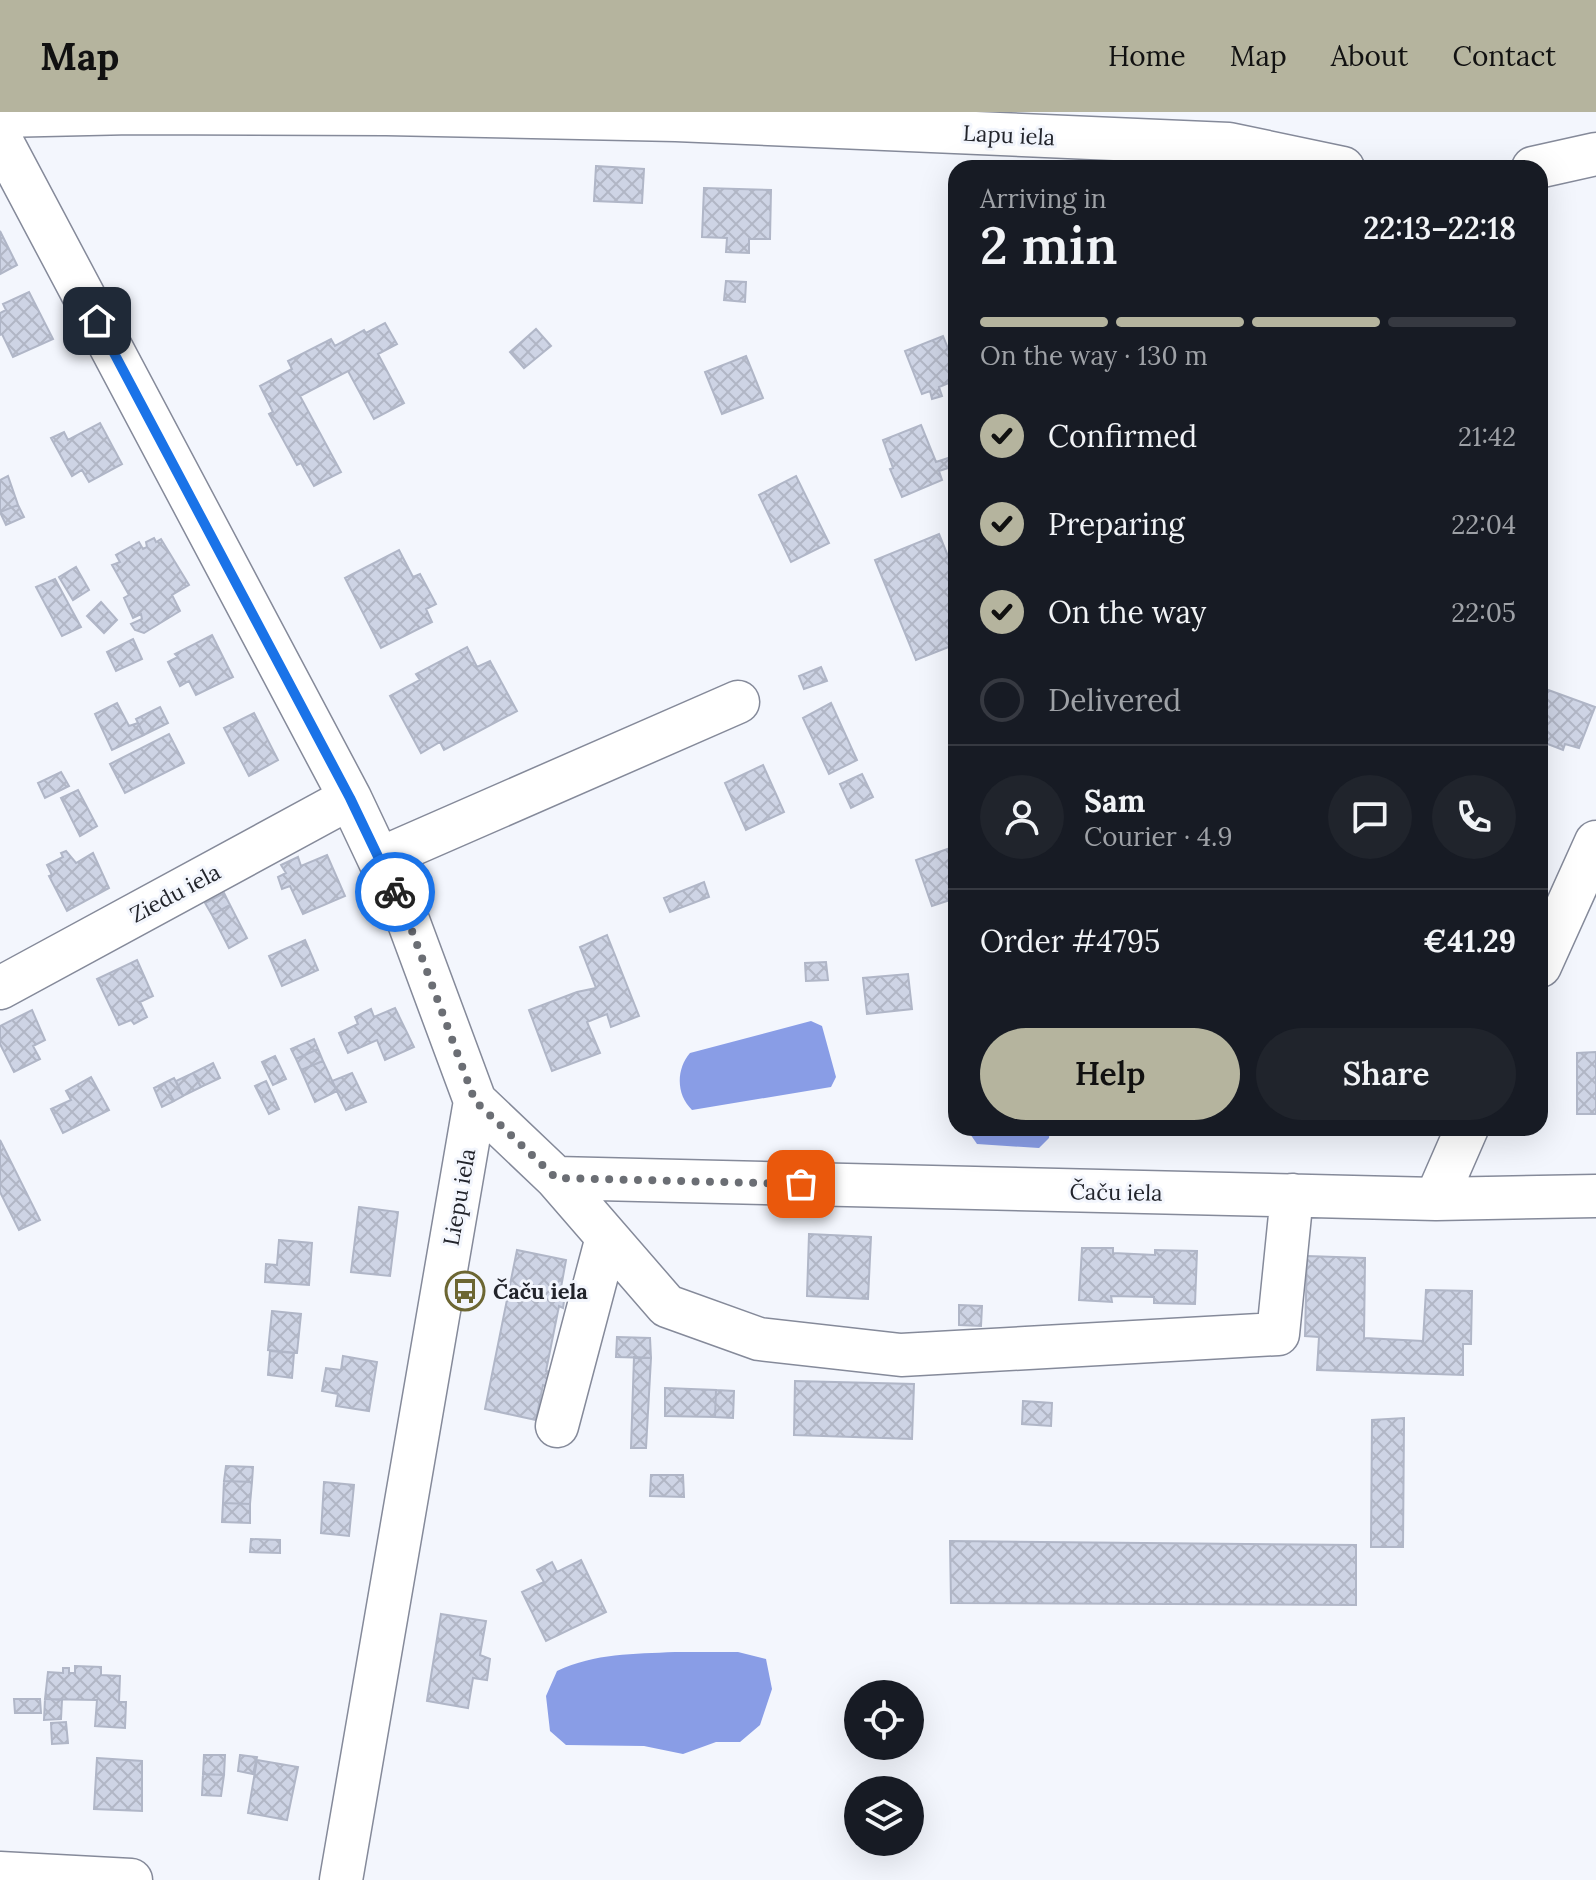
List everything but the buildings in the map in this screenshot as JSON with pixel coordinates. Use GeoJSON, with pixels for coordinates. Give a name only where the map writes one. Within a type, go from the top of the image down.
{"type":"FeatureCollection","features":[{"type":"Feature","properties":{"kind":"street","name":"Lapu iela"},"geometry":{"type":"LineString","coordinates":[[0,116],[401,114],[1034,124],[1271,160]]}},
{"type":"Feature","properties":{"kind":"street"},"geometry":{"type":"LineString","coordinates":[[0,138],[350,798],[409,923],[475,1101],[556,1178],[667,1306],[759,1339],[901,1355],[1278,1334],[1292,1195]]}},
{"type":"Feature","properties":{"kind":"street"},"geometry":{"type":"LineString","coordinates":[[1548,165],[1596,154]]}},
{"type":"Feature","properties":{"kind":"street"},"geometry":{"type":"LineString","coordinates":[[379,859],[738,702]]}},
{"type":"Feature","properties":{"kind":"street","name":"Ziedu iela"},"geometry":{"type":"LineString","coordinates":[[0,988],[350,798]]}},
{"type":"Feature","properties":{"kind":"street"},"geometry":{"type":"LineString","coordinates":[[1548,948],[1596,842]]}},
{"type":"Feature","properties":{"kind":"street","name":"Liepu iela"},"geometry":{"type":"LineString","coordinates":[[341,1880],[475,1101]]}},
{"type":"Feature","properties":{"kind":"street"},"geometry":{"type":"LineString","coordinates":[[1436,1199],[1464,1136]]}},
{"type":"Feature","properties":{"kind":"street","name":"Čaču iela"},"geometry":{"type":"LineString","coordinates":[[556,1178],[1436,1199],[1596,1196]]}},
{"type":"Feature","properties":{"kind":"street"},"geometry":{"type":"LineString","coordinates":[[557,1426],[607,1237]]}},
{"type":"Feature","properties":{"kind":"street"},"geometry":{"type":"LineString","coordinates":[[0,1873],[131,1880]]}},
{"type":"Feature","properties":{"kind":"water"},"geometry":{"type":"Polygon","coordinates":[[[811,1021],[822,1026],[836,1077],[831,1087],[692,1110],[687,1104],[681,1090],[680,1074],[690,1053],[811,1021]]]}},
{"type":"Feature","properties":{"kind":"water"},"geometry":{"type":"Polygon","coordinates":[[[972,1136],[1049,1136],[1039,1148],[977,1144],[972,1136]]]}},
{"type":"Feature","properties":{"kind":"water"},"geometry":{"type":"Polygon","coordinates":[[[675,1652],[738,1652],[766,1659],[772,1689],[760,1725],[740,1742],[716,1742],[683,1754],[644,1746],[566,1745],[550,1731],[546,1696],[557,1671],[600,1658],[675,1652]]]}},
{"type":"Feature","properties":{"kind":"way so far"},"geometry":{"type":"LineString","coordinates":[[395,892],[475,1101],[556,1178],[801,1184]]}},
{"type":"Feature","properties":{"kind":"place","name":"Čaču iela"},"geometry":{"type":"Point","coordinates":[465,1291]}},
{"type":"Feature","properties":{"kind":"route"},"geometry":{"type":"LineString","coordinates":[[97,321],[350,798],[395,892]]}}]}
